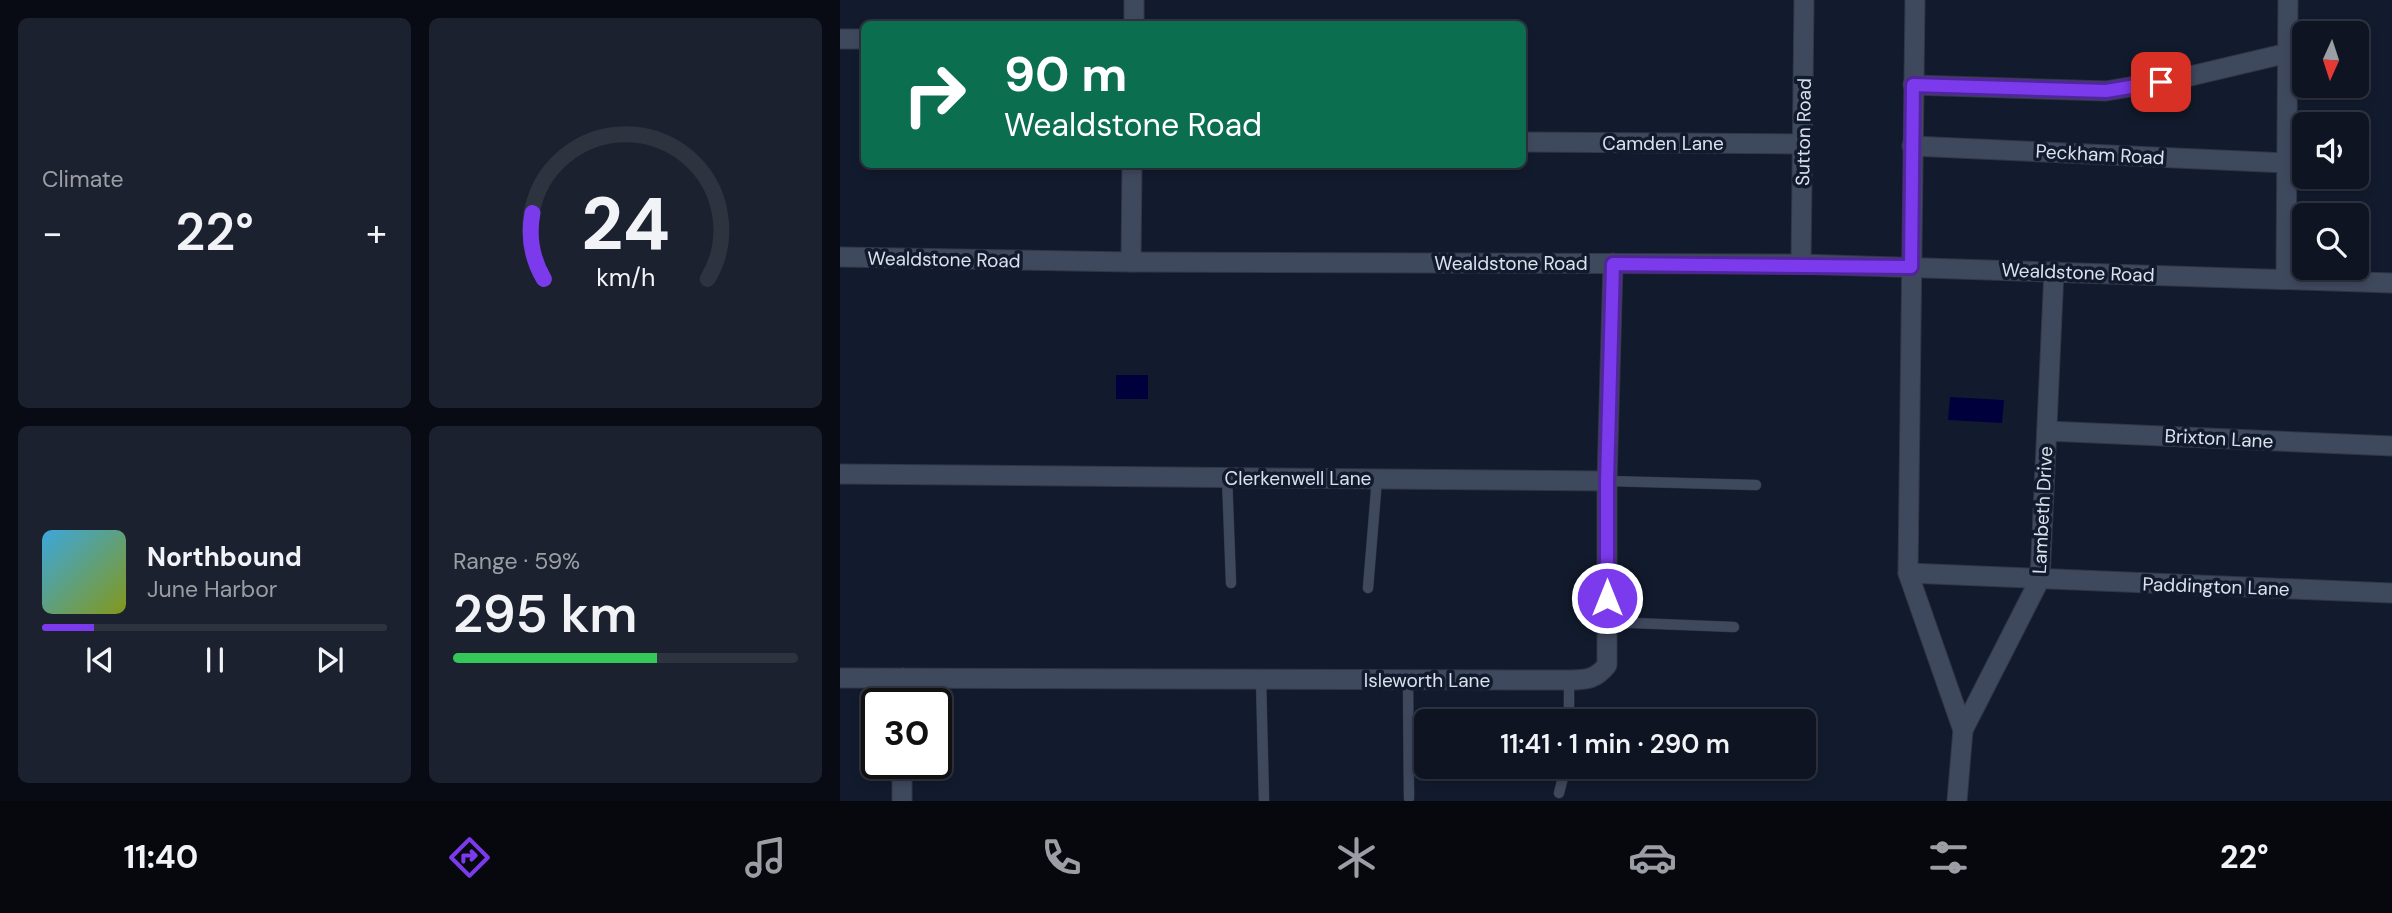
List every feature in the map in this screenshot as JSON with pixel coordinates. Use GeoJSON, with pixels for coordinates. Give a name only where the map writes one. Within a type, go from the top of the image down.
{"type":"FeatureCollection","features":[{"type":"Feature","properties":{"kind":"street"},"geometry":{"type":"LineString","coordinates":[[1134,0],[1134,21]]}},
{"type":"Feature","properties":{"kind":"street","name":"Sutton Road"},"geometry":{"type":"LineString","coordinates":[[1801,264],[1804,0]]}},
{"type":"Feature","properties":{"kind":"street","name":"Lambeth Drive"},"geometry":{"type":"LineString","coordinates":[[1915,0],[1908,573],[1963,730]]}},
{"type":"Feature","properties":{"kind":"street"},"geometry":{"type":"LineString","coordinates":[[2286,279],[2288,0]]}},
{"type":"Feature","properties":{"kind":"street"},"geometry":{"type":"LineString","coordinates":[[840,39],[861,39]]}},
{"type":"Feature","properties":{"kind":"street"},"geometry":{"type":"LineString","coordinates":[[1913,85],[2106,91],[2182,78],[2288,53]]}},
{"type":"Feature","properties":{"kind":"street","name":"Camden Lane"},"geometry":{"type":"LineString","coordinates":[[1526,142],[1802,144]]}},
{"type":"Feature","properties":{"kind":"street","name":"Peckham Road"},"geometry":{"type":"LineString","coordinates":[[1912,146],[2287,163]]}},
{"type":"Feature","properties":{"kind":"street"},"geometry":{"type":"LineString","coordinates":[[1131,262],[1132,168]]}},
{"type":"Feature","properties":{"kind":"street","name":"Wealdstone Road"},"geometry":{"type":"LineString","coordinates":[[840,257],[1131,262],[1801,264],[2392,283]]}},
{"type":"Feature","properties":{"kind":"street","name":"Isleworth Lane"},"geometry":{"type":"LineString","coordinates":[[840,678],[1587,680],[1598,676],[1608,665],[1607,481],[1613,264]]}},
{"type":"Feature","properties":{"kind":"street","name":"Lambeth Drive"},"geometry":{"type":"LineString","coordinates":[[1957,801],[1963,730],[2040,579],[2054,271]]}},
{"type":"Feature","properties":{"kind":"street","name":"Brixton Lane"},"geometry":{"type":"LineString","coordinates":[[2047,431],[2392,446]]}},
{"type":"Feature","properties":{"kind":"street","name":"Clerkenwell Lane"},"geometry":{"type":"LineString","coordinates":[[840,474],[1607,481]]}},
{"type":"Feature","properties":{"kind":"street","name":"Paddington Lane"},"geometry":{"type":"LineString","coordinates":[[1908,573],[2392,593]]}},
{"type":"Feature","properties":{"kind":"street"},"geometry":{"type":"LineString","coordinates":[[903,678],[903,688]]}},
{"type":"Feature","properties":{"kind":"street"},"geometry":{"type":"LineString","coordinates":[[902,779],[902,801]]}},
{"type":"Feature","properties":{"kind":"lane"},"geometry":{"type":"LineString","coordinates":[[1227,477],[1231,583]]}},
{"type":"Feature","properties":{"kind":"lane"},"geometry":{"type":"LineString","coordinates":[[1368,588],[1377,479]]}},
{"type":"Feature","properties":{"kind":"lane","name":"Clerkenwell Lane"},"geometry":{"type":"LineString","coordinates":[[1607,481],[1756,485]]}},
{"type":"Feature","properties":{"kind":"lane"},"geometry":{"type":"LineString","coordinates":[[1608,622],[1734,627]]}},
{"type":"Feature","properties":{"kind":"lane"},"geometry":{"type":"LineString","coordinates":[[1261,679],[1264,801]]}},
{"type":"Feature","properties":{"kind":"lane"},"geometry":{"type":"LineString","coordinates":[[1408,680],[1409,798]]}},
{"type":"Feature","properties":{"kind":"lane"},"geometry":{"type":"LineString","coordinates":[[1569,680],[1569,709]]}},
{"type":"Feature","properties":{"kind":"lane"},"geometry":{"type":"LineString","coordinates":[[1559,793],[1563,779]]}},
{"type":"Feature","properties":{"kind":"shaded area"},"geometry":{"type":"Polygon","coordinates":[[[1116,375],[1148,375],[1148,399],[1116,399],[1116,375]]]}},
{"type":"Feature","properties":{"kind":"shaded area"},"geometry":{"type":"Polygon","coordinates":[[[1950,397],[2004,400],[2002,423],[1948,420],[1950,397]]]}},
{"type":"Feature","properties":{"kind":"route"},"geometry":{"type":"LineString","coordinates":[[1607,598],[1607,481],[1613,264],[1911,267],[1913,85],[2106,91],[2161,82]]}}]}
